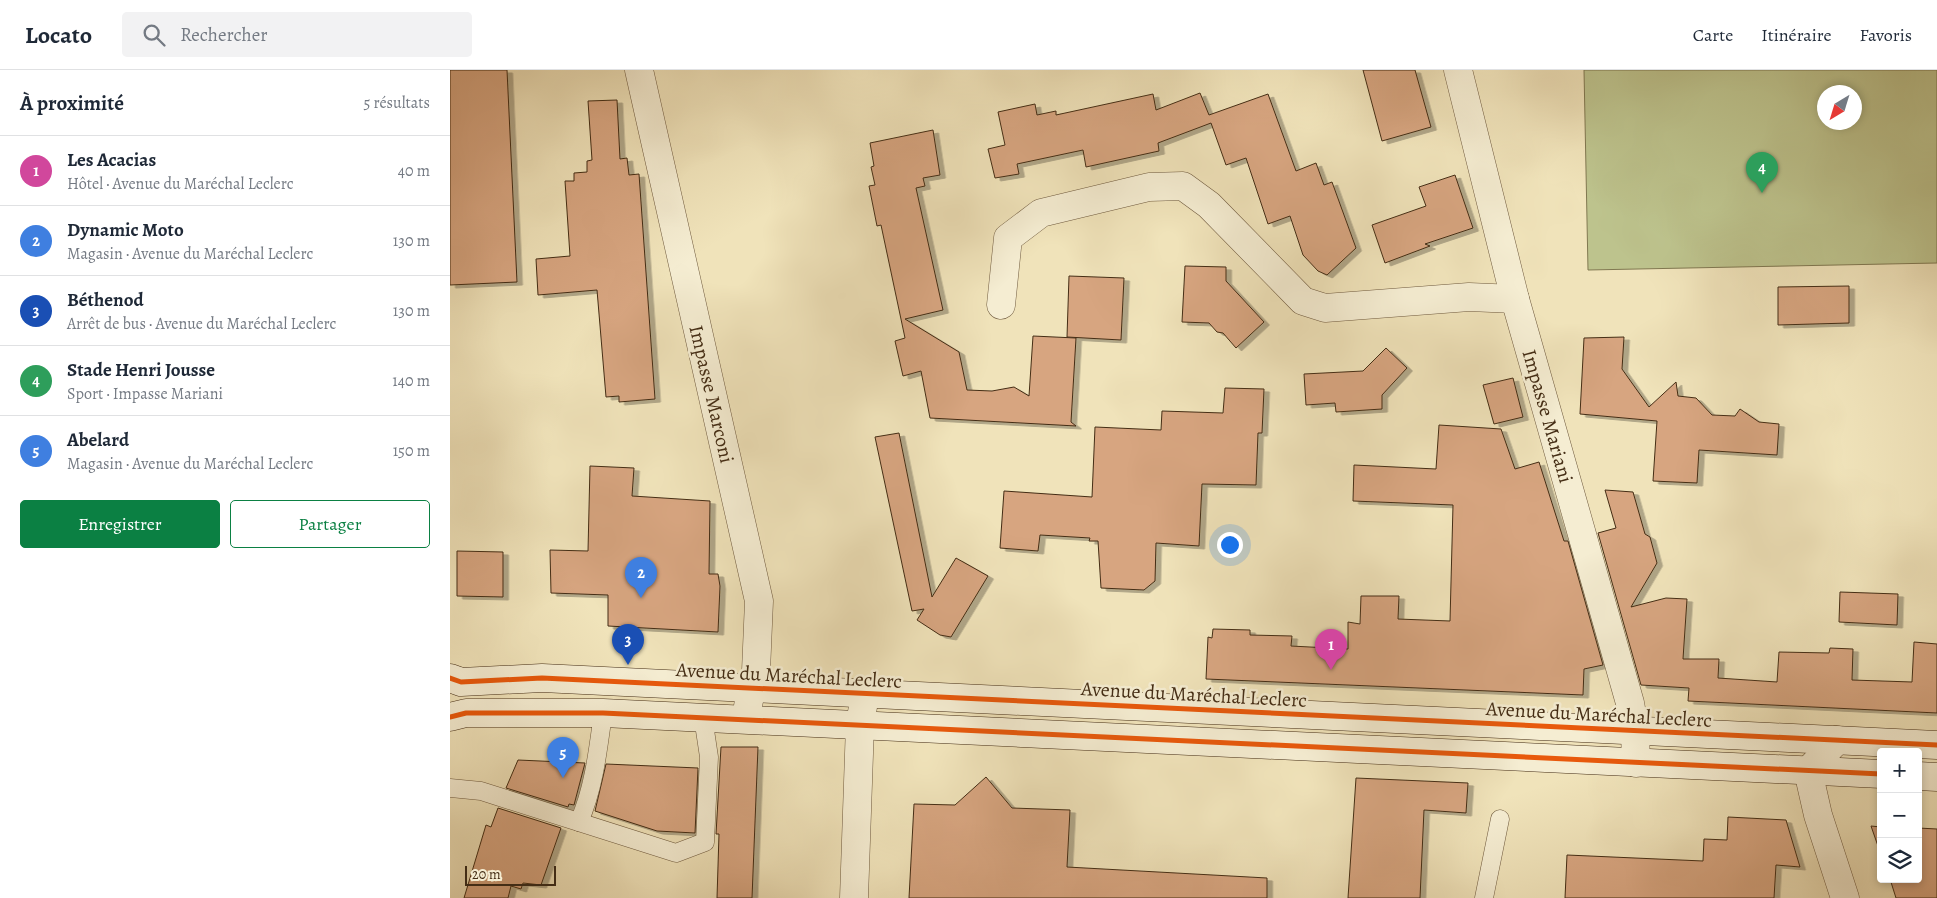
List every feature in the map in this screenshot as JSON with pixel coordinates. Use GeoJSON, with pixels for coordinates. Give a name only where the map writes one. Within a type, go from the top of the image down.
{"type":"FeatureCollection","features":[{"type":"Feature","properties":{"kind":"main road","name":"Impasse Marconi"},"geometry":{"type":"LineString","coordinates":[[639,70],[759,601],[756,671],[746,719]]}},
{"type":"Feature","properties":{"kind":"main road","name":"Impasse Mariani"},"geometry":{"type":"LineString","coordinates":[[1458,70],[1515,299],[1630,703],[1635,731],[1636,763]]}},
{"type":"Feature","properties":{"kind":"main road"},"geometry":{"type":"LineString","coordinates":[[1001,305],[1008,238],[1041,213],[1149,187],[1183,186],[1209,205],[1303,301],[1325,308],[1469,297],[1515,299]]}},
{"type":"Feature","properties":{"kind":"main road","name":"Avenue du Maréchal Leclerc"},"geometry":{"type":"LineString","coordinates":[[450,678],[461,682],[542,678],[1937,745]]}},
{"type":"Feature","properties":{"kind":"main road"},"geometry":{"type":"LineString","coordinates":[[854,898],[860,725],[865,694]]}},
{"type":"Feature","properties":{"kind":"main road"},"geometry":{"type":"LineString","coordinates":[[450,717],[466,713],[604,713],[1877,774]]}},
{"type":"Feature","properties":{"kind":"main road"},"geometry":{"type":"LineString","coordinates":[[1808,771],[1837,740]]}},
{"type":"Feature","properties":{"kind":"main road"},"geometry":{"type":"LineString","coordinates":[[1808,771],[1818,815],[1845,898]]}},
{"type":"Feature","properties":{"kind":"main road"},"geometry":{"type":"LineString","coordinates":[[1922,776],[1937,777]]}},
{"type":"Feature","properties":{"kind":"lane"},"geometry":{"type":"LineString","coordinates":[[579,822],[585,809],[596,764],[604,713]]}},
{"type":"Feature","properties":{"kind":"lane"},"geometry":{"type":"LineString","coordinates":[[450,788],[481,791],[676,853],[705,842],[709,757],[703,717]]}},
{"type":"Feature","properties":{"kind":"lane"},"geometry":{"type":"LineString","coordinates":[[1484,898],[1500,819]]}},
{"type":"Feature","properties":{"kind":"green space"},"geometry":{"type":"Polygon","coordinates":[[[1584,70],[1937,70],[1937,263],[1588,270],[1584,70]]]}},
{"type":"Feature","properties":{"kind":"building"},"geometry":{"type":"Polygon","coordinates":[[[450,70],[507,70],[517,282],[450,285],[450,70]]]}},
{"type":"Feature","properties":{"kind":"building"},"geometry":{"type":"Polygon","coordinates":[[[1363,70],[1415,70],[1431,127],[1382,141],[1363,70]]]}},
{"type":"Feature","properties":{"kind":"building"},"geometry":{"type":"Polygon","coordinates":[[[1200,93],[1209,115],[1268,94],[1296,171],[1316,163],[1324,185],[1332,182],[1356,248],[1327,275],[1318,271],[1303,255],[1290,216],[1268,224],[1246,158],[1226,165],[1211,123],[1158,143],[1159,151],[1086,167],[1083,150],[1017,164],[1019,174],[995,178],[988,149],[1005,145],[998,112],[1035,104],[1037,115],[1056,111],[1056,115],[1153,94],[1156,110],[1200,93]]]}},
{"type":"Feature","properties":{"kind":"building"},"geometry":{"type":"Polygon","coordinates":[[[617,100],[620,159],[627,158],[629,175],[639,174],[655,399],[619,402],[619,396],[606,397],[597,290],[538,295],[536,259],[570,256],[565,181],[574,181],[574,173],[587,172],[587,161],[592,160],[588,101],[617,100]]]}},
{"type":"Feature","properties":{"kind":"building"},"geometry":{"type":"Polygon","coordinates":[[[933,130],[940,175],[923,178],[925,186],[916,188],[943,310],[905,319],[959,352],[967,390],[992,391],[1014,387],[1029,396],[1033,336],[1076,338],[1071,422],[1076,426],[930,418],[921,371],[903,376],[895,341],[905,338],[881,225],[877,226],[869,186],[875,185],[871,167],[874,166],[870,143],[933,130]]]}},
{"type":"Feature","properties":{"kind":"building"},"geometry":{"type":"Polygon","coordinates":[[[1455,175],[1473,228],[1425,244],[1430,246],[1385,263],[1372,225],[1426,206],[1419,187],[1455,175]]]}},
{"type":"Feature","properties":{"kind":"building"},"geometry":{"type":"Polygon","coordinates":[[[1185,266],[1226,267],[1226,281],[1264,322],[1236,348],[1223,333],[1217,332],[1209,323],[1182,322],[1185,266]]]}},
{"type":"Feature","properties":{"kind":"building"},"geometry":{"type":"Polygon","coordinates":[[[1069,276],[1124,278],[1121,340],[1067,337],[1069,276]]]}},
{"type":"Feature","properties":{"kind":"building"},"geometry":{"type":"Polygon","coordinates":[[[1849,286],[1849,323],[1778,325],[1778,287],[1849,286]]]}},
{"type":"Feature","properties":{"kind":"building"},"geometry":{"type":"Polygon","coordinates":[[[1624,337],[1622,369],[1649,407],[1676,382],[1678,396],[1696,398],[1712,415],[1735,416],[1740,409],[1759,422],[1779,424],[1777,455],[1699,450],[1697,483],[1653,481],[1657,421],[1580,414],[1584,338],[1624,337]]]}},
{"type":"Feature","properties":{"kind":"building"},"geometry":{"type":"Polygon","coordinates":[[[1386,348],[1407,368],[1382,395],[1382,409],[1336,412],[1335,403],[1306,405],[1304,374],[1363,371],[1386,348]]]}},
{"type":"Feature","properties":{"kind":"building"},"geometry":{"type":"Polygon","coordinates":[[[1513,378],[1523,417],[1494,424],[1483,385],[1513,378]]]}},
{"type":"Feature","properties":{"kind":"building"},"geometry":{"type":"Polygon","coordinates":[[[1225,388],[1264,389],[1262,433],[1258,433],[1256,485],[1202,484],[1199,546],[1156,543],[1155,581],[1144,590],[1101,588],[1098,541],[1089,541],[1090,538],[1040,535],[1038,551],[1000,548],[1004,491],[1092,497],[1095,427],[1161,430],[1162,411],[1223,413],[1225,388]]]}},
{"type":"Feature","properties":{"kind":"building"},"geometry":{"type":"Polygon","coordinates":[[[1439,425],[1501,429],[1515,469],[1539,462],[1564,541],[1568,541],[1603,665],[1584,669],[1583,695],[1206,679],[1208,637],[1212,638],[1213,629],[1250,630],[1250,635],[1292,636],[1291,646],[1348,649],[1348,622],[1360,624],[1361,596],[1399,596],[1398,619],[1450,621],[1453,505],[1353,501],[1354,465],[1436,469],[1439,425]]]}},
{"type":"Feature","properties":{"kind":"building"},"geometry":{"type":"Polygon","coordinates":[[[899,433],[932,597],[956,558],[988,576],[951,637],[940,635],[917,620],[924,609],[912,611],[875,437],[899,433]]]}},
{"type":"Feature","properties":{"kind":"building"},"geometry":{"type":"Polygon","coordinates":[[[590,466],[634,468],[632,496],[710,501],[709,574],[718,574],[720,586],[718,632],[608,626],[608,595],[551,593],[550,550],[588,551],[590,466]]]}},
{"type":"Feature","properties":{"kind":"building"},"geometry":{"type":"Polygon","coordinates":[[[1605,490],[1633,492],[1645,534],[1650,537],[1657,563],[1631,607],[1666,598],[1687,599],[1683,659],[1719,659],[1718,678],[1777,682],[1779,652],[1829,653],[1830,648],[1853,649],[1852,680],[1912,682],[1914,642],[1937,644],[1937,713],[1688,701],[1689,688],[1641,685],[1598,533],[1616,528],[1605,490]]]}},
{"type":"Feature","properties":{"kind":"building"},"geometry":{"type":"Polygon","coordinates":[[[457,551],[503,552],[503,597],[457,596],[457,551]]]}},
{"type":"Feature","properties":{"kind":"building"},"geometry":{"type":"Polygon","coordinates":[[[1840,592],[1898,594],[1897,625],[1839,622],[1840,592]]]}},
{"type":"Feature","properties":{"kind":"building"},"geometry":{"type":"Polygon","coordinates":[[[721,747],[758,747],[752,898],[717,898],[719,834],[716,834],[721,747]]]}},
{"type":"Feature","properties":{"kind":"building"},"geometry":{"type":"Polygon","coordinates":[[[518,760],[585,763],[574,805],[569,804],[568,807],[506,788],[518,760]]]}},
{"type":"Feature","properties":{"kind":"building"},"geometry":{"type":"Polygon","coordinates":[[[606,764],[698,768],[695,833],[657,831],[595,811],[606,764]]]}},
{"type":"Feature","properties":{"kind":"building"},"geometry":{"type":"Polygon","coordinates":[[[986,777],[1012,808],[1070,810],[1067,867],[1267,878],[1267,898],[909,898],[914,804],[955,805],[986,777]]]}},
{"type":"Feature","properties":{"kind":"building"},"geometry":{"type":"Polygon","coordinates":[[[1356,778],[1468,783],[1466,813],[1424,810],[1420,898],[1348,898],[1356,778]]]}},
{"type":"Feature","properties":{"kind":"building"},"geometry":{"type":"Polygon","coordinates":[[[498,808],[561,828],[541,885],[523,883],[521,889],[511,886],[508,898],[464,898],[486,825],[491,827],[498,808]]]}},
{"type":"Feature","properties":{"kind":"building"},"geometry":{"type":"Polygon","coordinates":[[[1728,817],[1786,820],[1800,867],[1776,865],[1774,898],[1565,898],[1567,855],[1703,861],[1704,839],[1727,840],[1728,817]]]}},
{"type":"Feature","properties":{"kind":"building"},"geometry":{"type":"Polygon","coordinates":[[[1871,826],[1877,827],[1877,843],[1871,826]]]}},
{"type":"Feature","properties":{"kind":"building"},"geometry":{"type":"Polygon","coordinates":[[[1922,828],[1937,829],[1937,898],[1896,898],[1891,883],[1922,883],[1922,828]]]}},
{"type":"Feature","properties":{"kind":"cycle path"},"geometry":{"type":"LineString","coordinates":[[450,678],[461,682],[542,678],[1937,745]]}},
{"type":"Feature","properties":{"kind":"cycle path"},"geometry":{"type":"LineString","coordinates":[[450,717],[466,713],[603,713],[1877,774]]}},
{"type":"Feature","properties":{"kind":"place","name":"Stade Henri Jousse"},"geometry":{"type":"Point","coordinates":[1762,193]}},
{"type":"Feature","properties":{"kind":"place","name":"Dynamic Moto"},"geometry":{"type":"Point","coordinates":[641,598]}},
{"type":"Feature","properties":{"kind":"place","name":"Béthenod"},"geometry":{"type":"Point","coordinates":[628,665]}},
{"type":"Feature","properties":{"kind":"place","name":"Les Acacias"},"geometry":{"type":"Point","coordinates":[1331,670]}},
{"type":"Feature","properties":{"kind":"place","name":"Abelard"},"geometry":{"type":"Point","coordinates":[563,778]}}]}
